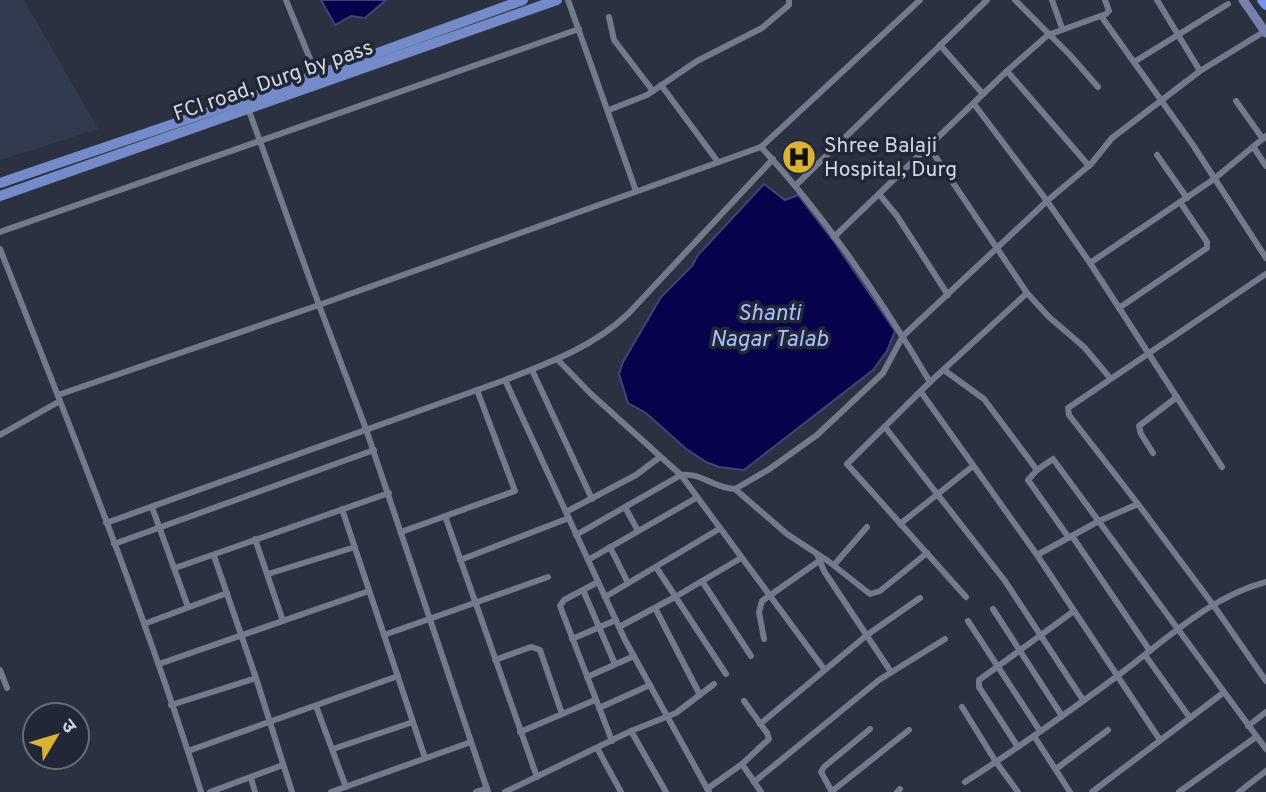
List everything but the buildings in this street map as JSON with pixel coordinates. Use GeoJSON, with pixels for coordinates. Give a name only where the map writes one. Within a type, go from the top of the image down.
{"type":"FeatureCollection","features":[{"type":"Feature","properties":{"kind":"highway"},"geometry":{"type":"LineString","coordinates":[[1262,0],[1266,5]]}},
{"type":"Feature","properties":{"kind":"main road","name":"FCI road, Durg by pass"},"geometry":{"type":"LineString","coordinates":[[0,196],[249,110],[319,79],[523,0]]}},
{"type":"Feature","properties":{"kind":"main road","name":"FCI road, Durg by pass"},"geometry":{"type":"LineString","coordinates":[[0,183],[246,99],[319,79],[557,0]]}},
{"type":"Feature","properties":{"kind":"street"},"geometry":{"type":"LineString","coordinates":[[286,0],[319,79]]}},
{"type":"Feature","properties":{"kind":"street"},"geometry":{"type":"LineString","coordinates":[[568,0],[636,191]]}},
{"type":"Feature","properties":{"kind":"street"},"geometry":{"type":"LineString","coordinates":[[609,110],[653,91],[697,61],[762,28],[789,5],[789,0]]}},
{"type":"Feature","properties":{"kind":"street"},"geometry":{"type":"LineString","coordinates":[[0,435],[59,398],[761,147],[920,0]]}},
{"type":"Feature","properties":{"kind":"street"},"geometry":{"type":"LineString","coordinates":[[796,185],[987,0]]}},
{"type":"Feature","properties":{"kind":"street"},"geometry":{"type":"LineString","coordinates":[[1015,0],[1098,87]]}},
{"type":"Feature","properties":{"kind":"street"},"geometry":{"type":"LineString","coordinates":[[1052,0],[1062,28]]}},
{"type":"Feature","properties":{"kind":"street"},"geometry":{"type":"LineString","coordinates":[[834,237],[1048,35],[1101,16],[1109,11],[1105,0]]}},
{"type":"Feature","properties":{"kind":"street"},"geometry":{"type":"LineString","coordinates":[[1157,0],[1200,71]]}},
{"type":"Feature","properties":{"kind":"street"},"geometry":{"type":"LineString","coordinates":[[576,534],[681,475],[693,475],[728,489],[735,489],[768,470],[817,435],[883,373],[903,337],[1047,201],[1089,166],[1112,138],[1200,71],[1266,32],[1243,0]]}},
{"type":"Feature","properties":{"kind":"street"},"geometry":{"type":"LineString","coordinates":[[1134,62],[1228,4]]}},
{"type":"Feature","properties":{"kind":"street"},"geometry":{"type":"LineString","coordinates":[[1101,16],[1266,257]]}},
{"type":"Feature","properties":{"kind":"street"},"geometry":{"type":"LineString","coordinates":[[609,17],[614,40],[653,91]]}},
{"type":"Feature","properties":{"kind":"street"},"geometry":{"type":"LineString","coordinates":[[0,232],[579,29]]}},
{"type":"Feature","properties":{"kind":"street"},"geometry":{"type":"LineString","coordinates":[[940,45],[983,94]]}},
{"type":"Feature","properties":{"kind":"street"},"geometry":{"type":"LineString","coordinates":[[1007,71],[1089,166]]}},
{"type":"Feature","properties":{"kind":"street"},"geometry":{"type":"LineString","coordinates":[[661,85],[718,162]]}},
{"type":"Feature","properties":{"kind":"street"},"geometry":{"type":"LineString","coordinates":[[246,99],[318,305],[374,450],[488,790],[476,792]]}},
{"type":"Feature","properties":{"kind":"street"},"geometry":{"type":"LineString","coordinates":[[1090,263],[1214,179],[1265,138],[1236,100]]}},
{"type":"Feature","properties":{"kind":"street"},"geometry":{"type":"LineString","coordinates":[[974,104],[1090,263],[1222,467]]}},
{"type":"Feature","properties":{"kind":"street"},"geometry":{"type":"LineString","coordinates":[[761,147],[796,185],[834,237],[903,337],[930,382]]}},
{"type":"Feature","properties":{"kind":"street"},"geometry":{"type":"LineString","coordinates":[[929,147],[1027,293],[1049,317],[1084,347],[1110,378]]}},
{"type":"Feature","properties":{"kind":"street"},"geometry":{"type":"LineString","coordinates":[[1254,148],[1266,166]]}},
{"type":"Feature","properties":{"kind":"street"},"geometry":{"type":"LineString","coordinates":[[1119,308],[1207,248],[1207,242],[1157,155]]}},
{"type":"Feature","properties":{"kind":"street"},"geometry":{"type":"LineString","coordinates":[[106,523],[558,360],[613,328],[773,159]]}},
{"type":"Feature","properties":{"kind":"street"},"geometry":{"type":"LineString","coordinates":[[879,194],[897,216],[948,295]]}},
{"type":"Feature","properties":{"kind":"street"},"geometry":{"type":"LineString","coordinates":[[0,249],[159,664],[201,792]]}},
{"type":"Feature","properties":{"kind":"street"},"geometry":{"type":"LineString","coordinates":[[1266,274],[1069,405],[1067,411],[1214,606],[1266,681]]}},
{"type":"Feature","properties":{"kind":"street"},"geometry":{"type":"LineString","coordinates":[[966,597],[847,464],[930,382],[1027,293]]}},
{"type":"Feature","properties":{"kind":"street"},"geometry":{"type":"LineString","coordinates":[[558,360],[591,394],[681,475],[824,669]]}},
{"type":"Feature","properties":{"kind":"street"},"geometry":{"type":"LineString","coordinates":[[532,370],[592,499]]}},
{"type":"Feature","properties":{"kind":"street"},"geometry":{"type":"LineString","coordinates":[[944,370],[984,399],[1037,470]]}},
{"type":"Feature","properties":{"kind":"street"},"geometry":{"type":"LineString","coordinates":[[505,380],[617,623],[708,791],[769,739],[744,701]]}},
{"type":"Feature","properties":{"kind":"street"},"geometry":{"type":"LineString","coordinates":[[401,532],[515,491],[477,390]]}},
{"type":"Feature","properties":{"kind":"street"},"geometry":{"type":"LineString","coordinates":[[921,392],[1037,555],[1160,740]]}},
{"type":"Feature","properties":{"kind":"street"},"geometry":{"type":"LineString","coordinates":[[1153,453],[1139,426],[1177,397]]}},
{"type":"Feature","properties":{"kind":"street"},"geometry":{"type":"LineString","coordinates":[[886,428],[1005,581],[1083,701]]}},
{"type":"Feature","properties":{"kind":"street"},"geometry":{"type":"LineString","coordinates":[[114,544],[374,450]]}},
{"type":"Feature","properties":{"kind":"street"},"geometry":{"type":"LineString","coordinates":[[460,560],[568,516],[592,499],[636,475],[660,457]]}},
{"type":"Feature","properties":{"kind":"street"},"geometry":{"type":"LineString","coordinates":[[1190,718],[1070,537],[1028,480],[1053,459],[1266,749]]}},
{"type":"Feature","properties":{"kind":"street"},"geometry":{"type":"LineString","coordinates":[[900,524],[973,466]]}},
{"type":"Feature","properties":{"kind":"street"},"geometry":{"type":"LineString","coordinates":[[735,489],[787,534],[818,557],[834,565],[870,594],[880,590],[927,553]]}},
{"type":"Feature","properties":{"kind":"street"},"geometry":{"type":"LineString","coordinates":[[175,568],[388,492]]}},
{"type":"Feature","properties":{"kind":"street"},"geometry":{"type":"LineString","coordinates":[[588,560],[696,498]]}},
{"type":"Feature","properties":{"kind":"street"},"geometry":{"type":"LineString","coordinates":[[1037,555],[1099,521],[1138,504]]}},
{"type":"Feature","properties":{"kind":"street"},"geometry":{"type":"LineString","coordinates":[[152,506],[188,607]]}},
{"type":"Feature","properties":{"kind":"street"},"geometry":{"type":"LineString","coordinates":[[625,507],[638,531]]}},
{"type":"Feature","properties":{"kind":"street"},"geometry":{"type":"LineString","coordinates":[[342,509],[425,758]]}},
{"type":"Feature","properties":{"kind":"street"},"geometry":{"type":"LineString","coordinates":[[445,516],[537,777]]}},
{"type":"Feature","properties":{"kind":"street"},"geometry":{"type":"LineString","coordinates":[[834,565],[867,527]]}},
{"type":"Feature","properties":{"kind":"street"},"geometry":{"type":"LineString","coordinates":[[605,597],[719,530]]}},
{"type":"Feature","properties":{"kind":"street"},"geometry":{"type":"LineString","coordinates":[[255,539],[283,621]]}},
{"type":"Feature","properties":{"kind":"street"},"geometry":{"type":"LineString","coordinates":[[268,574],[355,547]]}},
{"type":"Feature","properties":{"kind":"street"},"geometry":{"type":"LineString","coordinates":[[610,547],[628,583]]}},
{"type":"Feature","properties":{"kind":"street"},"geometry":{"type":"LineString","coordinates":[[214,556],[292,792]]}},
{"type":"Feature","properties":{"kind":"street"},"geometry":{"type":"LineString","coordinates":[[764,639],[759,612],[762,601],[818,557]]}},
{"type":"Feature","properties":{"kind":"street"},"geometry":{"type":"LineString","coordinates":[[818,557],[830,580],[891,672]]}},
{"type":"Feature","properties":{"kind":"street"},"geometry":{"type":"LineString","coordinates":[[572,639],[655,608],[741,558]]}},
{"type":"Feature","properties":{"kind":"street"},"geometry":{"type":"LineString","coordinates":[[656,567],[726,674]]}},
{"type":"Feature","properties":{"kind":"street"},"geometry":{"type":"LineString","coordinates":[[384,635],[548,577]]}},
{"type":"Feature","properties":{"kind":"street"},"geometry":{"type":"LineString","coordinates":[[702,581],[751,656]]}},
{"type":"Feature","properties":{"kind":"street"},"geometry":{"type":"LineString","coordinates":[[598,582],[564,600],[560,606],[612,741]]}},
{"type":"Feature","properties":{"kind":"street"},"geometry":{"type":"LineString","coordinates":[[965,782],[1037,734],[1214,606],[1266,582]]}},
{"type":"Feature","properties":{"kind":"street"},"geometry":{"type":"LineString","coordinates":[[583,590],[615,664]]}},
{"type":"Feature","properties":{"kind":"street"},"geometry":{"type":"LineString","coordinates":[[159,664],[369,592]]}},
{"type":"Feature","properties":{"kind":"street"},"geometry":{"type":"LineString","coordinates":[[144,624],[227,593]]}},
{"type":"Feature","properties":{"kind":"street"},"geometry":{"type":"LineString","coordinates":[[760,724],[867,635],[920,598]]}},
{"type":"Feature","properties":{"kind":"street"},"geometry":{"type":"LineString","coordinates":[[655,608],[700,695]]}},
{"type":"Feature","properties":{"kind":"street"},"geometry":{"type":"LineString","coordinates":[[993,609],[1062,716]]}},
{"type":"Feature","properties":{"kind":"street"},"geometry":{"type":"LineString","coordinates":[[1018,747],[978,684],[981,677],[1074,611]]}},
{"type":"Feature","properties":{"kind":"street"},"geometry":{"type":"LineString","coordinates":[[968,621],[1070,792]]}},
{"type":"Feature","properties":{"kind":"street"},"geometry":{"type":"LineString","coordinates":[[754,782],[891,672],[945,639]]}},
{"type":"Feature","properties":{"kind":"street"},"geometry":{"type":"LineString","coordinates":[[495,660],[532,647],[540,650],[562,715]]}},
{"type":"Feature","properties":{"kind":"street"},"geometry":{"type":"LineString","coordinates":[[587,677],[634,656]]}},
{"type":"Feature","properties":{"kind":"street"},"geometry":{"type":"LineString","coordinates":[[0,670],[7,688]]}},
{"type":"Feature","properties":{"kind":"street"},"geometry":{"type":"LineString","coordinates":[[188,751],[398,676]]}},
{"type":"Feature","properties":{"kind":"street"},"geometry":{"type":"LineString","coordinates":[[171,705],[256,678]]}},
{"type":"Feature","properties":{"kind":"street"},"geometry":{"type":"LineString","coordinates":[[505,792],[631,731],[667,718],[715,684]]}},
{"type":"Feature","properties":{"kind":"street"},"geometry":{"type":"LineString","coordinates":[[598,708],[650,685]]}},
{"type":"Feature","properties":{"kind":"street"},"geometry":{"type":"LineString","coordinates":[[1093,792],[1223,693]]}},
{"type":"Feature","properties":{"kind":"street"},"geometry":{"type":"LineString","coordinates":[[520,732],[595,700]]}},
{"type":"Feature","properties":{"kind":"street"},"geometry":{"type":"LineString","coordinates":[[316,706],[346,787]]}},
{"type":"Feature","properties":{"kind":"street"},"geometry":{"type":"LineString","coordinates":[[962,707],[1018,792]]}},
{"type":"Feature","properties":{"kind":"street"},"geometry":{"type":"LineString","coordinates":[[1248,726],[1266,712]]}},
{"type":"Feature","properties":{"kind":"street"},"geometry":{"type":"LineString","coordinates":[[333,749],[413,722]]}},
{"type":"Feature","properties":{"kind":"street"},"geometry":{"type":"LineString","coordinates":[[870,729],[821,772],[831,792],[909,730]]}},
{"type":"Feature","properties":{"kind":"street"},"geometry":{"type":"LineString","coordinates":[[1056,769],[1108,730]]}},
{"type":"Feature","properties":{"kind":"street"},"geometry":{"type":"LineString","coordinates":[[631,731],[666,792]]}},
{"type":"Feature","properties":{"kind":"street"},"geometry":{"type":"LineString","coordinates":[[1179,792],[1256,737]]}},
{"type":"Feature","properties":{"kind":"street"},"geometry":{"type":"LineString","coordinates":[[331,792],[471,742]]}},
{"type":"Feature","properties":{"kind":"street"},"geometry":{"type":"LineString","coordinates":[[597,748],[621,792]]}},
{"type":"Feature","properties":{"kind":"street"},"geometry":{"type":"LineString","coordinates":[[742,764],[761,792]]}},
{"type":"Feature","properties":{"kind":"street"},"geometry":{"type":"LineString","coordinates":[[210,792],[283,765]]}},
{"type":"Feature","properties":{"kind":"street"},"geometry":{"type":"LineString","coordinates":[[1239,792],[1266,771]]}},
{"type":"Feature","properties":{"kind":"street"},"geometry":{"type":"LineString","coordinates":[[251,778],[255,792]]}},
{"type":"Feature","properties":{"kind":"shaded area"},"geometry":{"type":"Polygon","coordinates":[[[0,0],[24,0],[98,129],[0,160],[0,0]]]}},
{"type":"Feature","properties":{"kind":"water"},"geometry":{"type":"Polygon","coordinates":[[[321,0],[386,0],[365,18],[351,16],[335,25],[321,0]]]}},
{"type":"Feature","properties":{"kind":"water","name":"Shanti Nagar Talab"},"geometry":{"type":"Polygon","coordinates":[[[764,184],[785,200],[798,195],[835,243],[895,331],[887,351],[873,370],[744,470],[719,467],[685,448],[646,413],[628,403],[619,374],[623,362],[661,297],[764,184]]]}},
{"type":"Feature","properties":{"kind":"place","name":"Shree Balaji Hospital, Durg"},"geometry":{"type":"Point","coordinates":[799,157]}}]}
